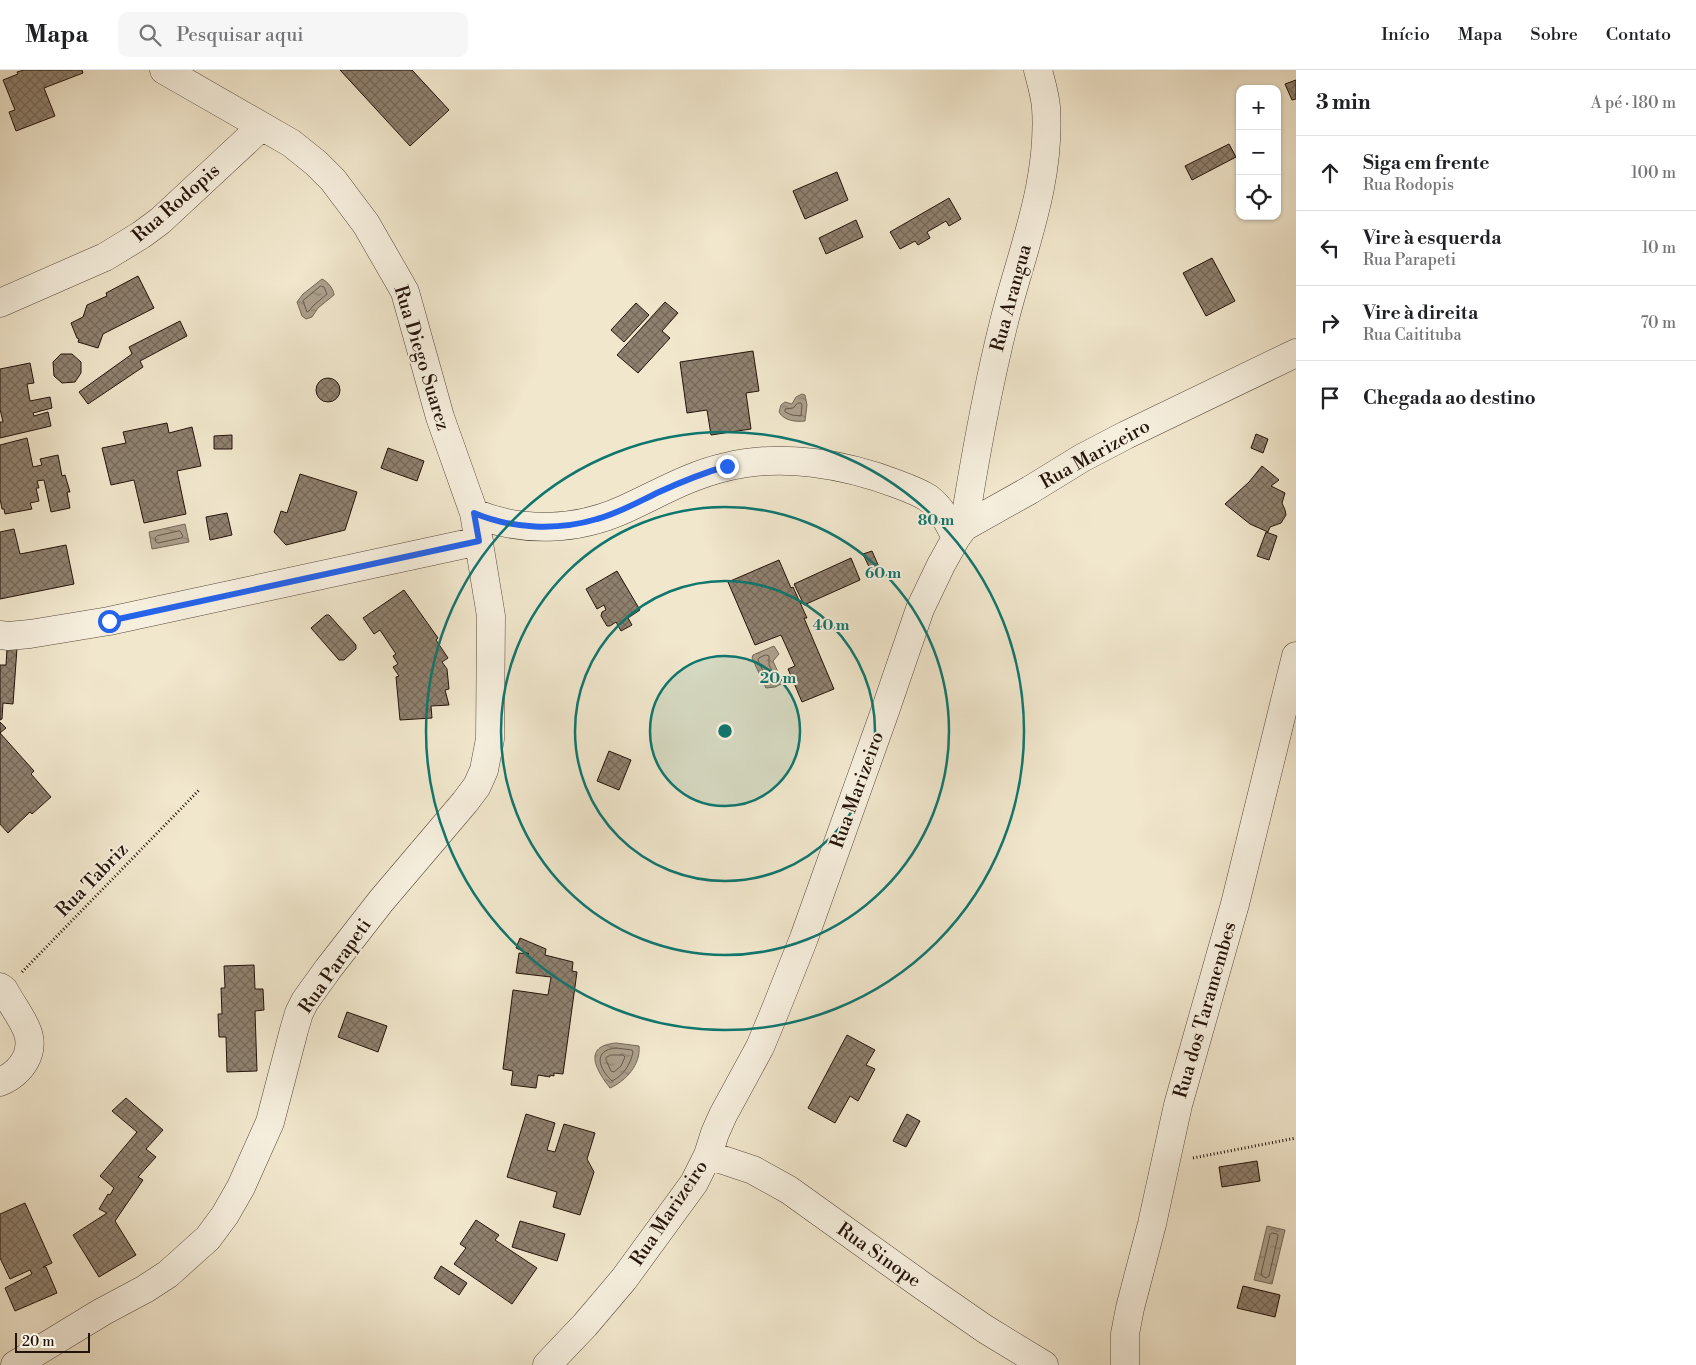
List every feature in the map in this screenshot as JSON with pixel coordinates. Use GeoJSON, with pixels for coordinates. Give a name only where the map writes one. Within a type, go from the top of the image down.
{"type":"FeatureCollection","features":[{"type":"Feature","properties":{"kind":"street","name":"Rua Diego Suarez"},"geometry":{"type":"LineString","coordinates":[[164,70],[189,77],[261,127],[291,143],[316,163],[333,180],[366,224],[405,292],[440,417],[474,513]]}},
{"type":"Feature","properties":{"kind":"street","name":"Rua Arangua"},"geometry":{"type":"LineString","coordinates":[[960,532],[985,402],[1004,320],[1042,186],[1046,152],[1046,106],[1038,70]]}},
{"type":"Feature","properties":{"kind":"street","name":"Rua Rodopis"},"geometry":{"type":"LineString","coordinates":[[0,303],[105,257],[141,235],[160,221],[261,127]]}},
{"type":"Feature","properties":{"kind":"street","name":"Rua Marizeiro"},"geometry":{"type":"LineString","coordinates":[[547,1365],[585,1325],[624,1279],[694,1182],[708,1154],[723,1115],[760,1046],[801,947],[920,608],[960,532],[1082,458],[1296,353]]}},
{"type":"Feature","properties":{"kind":"street"},"geometry":{"type":"LineString","coordinates":[[474,513],[515,524],[556,527],[574,525],[623,510],[699,475],[727,466],[758,462],[793,461],[858,471],[911,489],[929,498],[940,509],[949,523],[960,532]]}},
{"type":"Feature","properties":{"kind":"street","name":"Rua Parapeti"},"geometry":{"type":"LineString","coordinates":[[16,1365],[168,1274],[208,1238],[226,1215],[241,1187],[270,1122],[294,1030],[305,1001],[381,901],[466,802],[477,786],[488,754],[491,714],[491,616],[474,513]]}},
{"type":"Feature","properties":{"kind":"street"},"geometry":{"type":"LineString","coordinates":[[0,635],[15,636],[109,621],[479,541]]}},
{"type":"Feature","properties":{"kind":"street","name":"Rua dos Taramembes"},"geometry":{"type":"LineString","coordinates":[[1125,1365],[1126,1334],[1130,1308],[1197,1034],[1235,904],[1296,656]]}},
{"type":"Feature","properties":{"kind":"street"},"geometry":{"type":"LineString","coordinates":[[0,1082],[16,1072],[26,1062],[29,1046],[27,1030],[2,989]]}},
{"type":"Feature","properties":{"kind":"street","name":"Rua Sinope"},"geometry":{"type":"LineString","coordinates":[[708,1154],[753,1170],[782,1186],[985,1329],[1044,1365]]}},
{"type":"Feature","properties":{"kind":"path","name":"Rua Tabriz"},"geometry":{"type":"LineString","coordinates":[[2,989],[200,789]]}},
{"type":"Feature","properties":{"kind":"path"},"geometry":{"type":"LineString","coordinates":[[1165,1163],[1296,1138]]}},
{"type":"Feature","properties":{"kind":"water"},"geometry":{"type":"Polygon","coordinates":[[[322,279],[330,285],[334,295],[318,308],[312,317],[306,319],[302,316],[297,302],[303,294],[322,279]]]}},
{"type":"Feature","properties":{"kind":"water"},"geometry":{"type":"Polygon","coordinates":[[[802,394],[805,395],[807,405],[805,421],[790,420],[781,415],[779,412],[781,405],[785,402],[792,404],[796,397],[802,394]]]}},
{"type":"Feature","properties":{"kind":"water"},"geometry":{"type":"Polygon","coordinates":[[[185,524],[189,542],[152,549],[149,532],[185,524]]]}},
{"type":"Feature","properties":{"kind":"water"},"geometry":{"type":"Polygon","coordinates":[[[774,646],[779,654],[773,661],[783,683],[775,687],[766,688],[752,658],[753,655],[774,646]]]}},
{"type":"Feature","properties":{"kind":"water"},"geometry":{"type":"Polygon","coordinates":[[[616,1043],[639,1046],[639,1053],[635,1065],[627,1076],[610,1088],[600,1074],[595,1054],[605,1045],[616,1043]]]}},
{"type":"Feature","properties":{"kind":"water"},"geometry":{"type":"Polygon","coordinates":[[[1267,1226],[1285,1230],[1272,1284],[1254,1280],[1267,1226]]]}},
{"type":"Feature","properties":{"kind":"building"},"geometry":{"type":"Polygon","coordinates":[[[24,70],[82,70],[83,73],[44,88],[55,116],[16,131],[9,112],[15,110],[3,80],[24,70]]]}},
{"type":"Feature","properties":{"kind":"building"},"geometry":{"type":"Polygon","coordinates":[[[340,70],[412,70],[449,110],[410,146],[340,70]]]}},
{"type":"Feature","properties":{"kind":"building"},"geometry":{"type":"Polygon","coordinates":[[[1296,80],[1296,99],[1292,100],[1285,84],[1296,80]]]}},
{"type":"Feature","properties":{"kind":"building"},"geometry":{"type":"Polygon","coordinates":[[[1229,144],[1236,157],[1192,180],[1185,166],[1229,144]]]}},
{"type":"Feature","properties":{"kind":"building"},"geometry":{"type":"Polygon","coordinates":[[[837,172],[848,200],[805,219],[793,191],[837,172]]]}},
{"type":"Feature","properties":{"kind":"building"},"geometry":{"type":"Polygon","coordinates":[[[949,198],[961,219],[949,226],[946,221],[927,232],[930,238],[918,245],[915,241],[900,249],[890,232],[949,198]]]}},
{"type":"Feature","properties":{"kind":"building"},"geometry":{"type":"Polygon","coordinates":[[[856,220],[863,237],[826,254],[819,238],[856,220]]]}},
{"type":"Feature","properties":{"kind":"building"},"geometry":{"type":"Polygon","coordinates":[[[1212,258],[1235,301],[1206,316],[1183,273],[1212,258]]]}},
{"type":"Feature","properties":{"kind":"building"},"geometry":{"type":"Polygon","coordinates":[[[138,276],[154,308],[103,334],[98,348],[78,342],[79,339],[71,323],[83,317],[87,305],[107,296],[106,293],[138,276]]]}},
{"type":"Feature","properties":{"kind":"building"},"geometry":{"type":"Polygon","coordinates":[[[665,302],[678,313],[662,331],[670,338],[638,373],[617,355],[665,302]]]}},
{"type":"Feature","properties":{"kind":"building"},"geometry":{"type":"Polygon","coordinates":[[[636,303],[649,315],[624,342],[611,330],[636,303]]]}},
{"type":"Feature","properties":{"kind":"building"},"geometry":{"type":"Polygon","coordinates":[[[180,321],[187,336],[140,361],[143,367],[88,404],[79,392],[132,354],[129,347],[180,321]]]}},
{"type":"Feature","properties":{"kind":"building"},"geometry":{"type":"Polygon","coordinates":[[[753,351],[759,391],[746,393],[751,429],[711,435],[707,410],[687,413],[680,362],[753,351]]]}},
{"type":"Feature","properties":{"kind":"building"},"geometry":{"type":"Polygon","coordinates":[[[61,354],[72,354],[81,362],[81,373],[75,382],[62,383],[54,376],[53,362],[61,354]]]}},
{"type":"Feature","properties":{"kind":"building"},"geometry":{"type":"Polygon","coordinates":[[[30,363],[34,383],[27,384],[30,401],[50,397],[52,408],[33,413],[34,416],[48,412],[51,426],[0,438],[0,422],[3,422],[0,409],[0,369],[30,363]]]}},
{"type":"Feature","properties":{"kind":"building"},"geometry":{"type":"Polygon","coordinates":[[[328,378],[337,381],[340,390],[337,399],[328,402],[319,399],[316,390],[319,381],[328,378]]]}},
{"type":"Feature","properties":{"kind":"building"},"geometry":{"type":"Polygon","coordinates":[[[167,423],[169,433],[192,427],[201,466],[177,471],[186,514],[144,523],[134,480],[111,485],[102,448],[126,443],[123,432],[167,423]]]}},
{"type":"Feature","properties":{"kind":"building"},"geometry":{"type":"Polygon","coordinates":[[[1256,434],[1268,439],[1263,453],[1251,448],[1256,434]]]}},
{"type":"Feature","properties":{"kind":"building"},"geometry":{"type":"Polygon","coordinates":[[[232,435],[232,449],[214,449],[214,436],[232,435]]]}},
{"type":"Feature","properties":{"kind":"building"},"geometry":{"type":"Polygon","coordinates":[[[27,438],[33,467],[42,465],[40,459],[58,455],[62,476],[65,475],[70,492],[67,492],[70,508],[51,512],[44,480],[37,481],[39,488],[36,488],[39,501],[30,503],[32,509],[5,514],[0,499],[0,445],[27,438]]]}},
{"type":"Feature","properties":{"kind":"building"},"geometry":{"type":"Polygon","coordinates":[[[388,448],[424,461],[417,481],[381,468],[388,448]]]}},
{"type":"Feature","properties":{"kind":"building"},"geometry":{"type":"Polygon","coordinates":[[[1262,466],[1279,480],[1271,486],[1285,493],[1282,503],[1286,515],[1281,523],[1270,527],[1268,532],[1250,524],[1225,504],[1249,482],[1262,466]]]}},
{"type":"Feature","properties":{"kind":"building"},"geometry":{"type":"Polygon","coordinates":[[[300,474],[357,492],[345,530],[286,545],[274,532],[281,511],[287,513],[300,474]]]}},
{"type":"Feature","properties":{"kind":"building"},"geometry":{"type":"Polygon","coordinates":[[[227,513],[232,535],[210,540],[206,517],[227,513]]]}},
{"type":"Feature","properties":{"kind":"building"},"geometry":{"type":"Polygon","coordinates":[[[14,529],[20,554],[66,545],[74,584],[0,599],[0,532],[14,529]]]}},
{"type":"Feature","properties":{"kind":"building"},"geometry":{"type":"Polygon","coordinates":[[[1266,532],[1277,536],[1269,560],[1257,556],[1266,532]]]}},
{"type":"Feature","properties":{"kind":"building"},"geometry":{"type":"Polygon","coordinates":[[[872,551],[879,567],[871,571],[863,554],[872,551]]]}},
{"type":"Feature","properties":{"kind":"building"},"geometry":{"type":"Polygon","coordinates":[[[851,558],[860,580],[804,605],[794,584],[851,558]]]}},
{"type":"Feature","properties":{"kind":"building"},"geometry":{"type":"Polygon","coordinates":[[[779,560],[807,618],[804,618],[834,689],[802,702],[788,669],[795,666],[781,635],[755,645],[728,582],[779,560]]]}},
{"type":"Feature","properties":{"kind":"building"},"geometry":{"type":"Polygon","coordinates":[[[617,571],[640,610],[628,618],[632,625],[621,631],[616,622],[607,626],[601,616],[602,612],[606,610],[604,605],[597,609],[586,589],[617,571]]]}},
{"type":"Feature","properties":{"kind":"building"},"geometry":{"type":"Polygon","coordinates":[[[404,590],[438,638],[436,640],[448,658],[442,662],[447,669],[449,689],[445,690],[449,705],[431,706],[432,718],[400,720],[396,677],[399,676],[393,667],[398,664],[393,656],[396,654],[380,630],[374,634],[363,618],[404,590]]]}},
{"type":"Feature","properties":{"kind":"building"},"geometry":{"type":"Polygon","coordinates":[[[326,615],[329,615],[356,645],[356,649],[344,660],[339,660],[311,628],[326,615]]]}},
{"type":"Feature","properties":{"kind":"building"},"geometry":{"type":"Polygon","coordinates":[[[17,648],[13,704],[3,703],[2,719],[0,720],[0,665],[6,665],[7,649],[17,648]]]}},
{"type":"Feature","properties":{"kind":"building"},"geometry":{"type":"Polygon","coordinates":[[[0,722],[6,728],[0,733],[0,722]]]}},
{"type":"Feature","properties":{"kind":"building"},"geometry":{"type":"Polygon","coordinates":[[[0,733],[34,771],[31,774],[51,797],[32,814],[30,812],[8,833],[0,824],[0,733]]]}},
{"type":"Feature","properties":{"kind":"building"},"geometry":{"type":"Polygon","coordinates":[[[609,751],[631,760],[619,790],[597,781],[609,751]]]}},
{"type":"Feature","properties":{"kind":"building"},"geometry":{"type":"Polygon","coordinates":[[[520,938],[546,949],[545,955],[573,962],[572,971],[577,972],[563,1074],[554,1073],[554,1076],[550,1075],[550,1077],[538,1075],[536,1088],[511,1085],[513,1071],[503,1069],[513,990],[548,995],[551,977],[516,973],[519,953],[529,954],[516,948],[520,938]]]}},
{"type":"Feature","properties":{"kind":"building"},"geometry":{"type":"Polygon","coordinates":[[[254,965],[255,989],[263,989],[264,1010],[255,1011],[257,1071],[227,1072],[226,1037],[219,1037],[218,1014],[222,1014],[221,988],[225,988],[224,966],[254,965]]]}},
{"type":"Feature","properties":{"kind":"building"},"geometry":{"type":"Polygon","coordinates":[[[347,1012],[387,1026],[378,1052],[338,1037],[347,1012]]]}},
{"type":"Feature","properties":{"kind":"building"},"geometry":{"type":"Polygon","coordinates":[[[847,1035],[875,1050],[866,1065],[875,1069],[858,1101],[850,1096],[835,1123],[808,1108],[847,1035]]]}},
{"type":"Feature","properties":{"kind":"building"},"geometry":{"type":"Polygon","coordinates":[[[126,1098],[163,1130],[146,1149],[156,1157],[138,1177],[143,1180],[115,1221],[136,1255],[99,1277],[73,1235],[107,1213],[99,1209],[114,1188],[100,1176],[137,1132],[112,1111],[126,1098]]]}},
{"type":"Feature","properties":{"kind":"building"},"geometry":{"type":"Polygon","coordinates":[[[526,1114],[555,1123],[547,1150],[555,1152],[564,1124],[595,1133],[587,1159],[594,1172],[580,1215],[553,1207],[557,1192],[507,1177],[526,1114]]]}},
{"type":"Feature","properties":{"kind":"building"},"geometry":{"type":"Polygon","coordinates":[[[907,1114],[920,1121],[906,1147],[893,1141],[907,1114]]]}},
{"type":"Feature","properties":{"kind":"building"},"geometry":{"type":"Polygon","coordinates":[[[1257,1161],[1260,1181],[1222,1187],[1219,1167],[1257,1161]]]}},
{"type":"Feature","properties":{"kind":"building"},"geometry":{"type":"Polygon","coordinates":[[[25,1203],[52,1263],[43,1267],[46,1267],[57,1293],[15,1311],[5,1288],[32,1274],[30,1270],[10,1279],[0,1258],[0,1214],[25,1203]]]}},
{"type":"Feature","properties":{"kind":"building"},"geometry":{"type":"Polygon","coordinates":[[[476,1220],[499,1235],[495,1240],[537,1268],[512,1304],[454,1264],[466,1248],[460,1244],[476,1220]]]}},
{"type":"Feature","properties":{"kind":"building"},"geometry":{"type":"Polygon","coordinates":[[[520,1221],[565,1234],[557,1261],[512,1247],[520,1221]]]}},
{"type":"Feature","properties":{"kind":"building"},"geometry":{"type":"Polygon","coordinates":[[[441,1266],[467,1283],[459,1295],[434,1278],[441,1266]]]}},
{"type":"Feature","properties":{"kind":"building"},"geometry":{"type":"Polygon","coordinates":[[[1243,1286],[1280,1295],[1275,1317],[1237,1308],[1243,1286]]]}},
{"type":"Feature","properties":{"kind":"route"},"geometry":{"type":"LineString","coordinates":[[109,621],[479,541],[474,513],[515,524],[556,527],[574,525],[623,510],[699,475],[727,466]]}}]}
